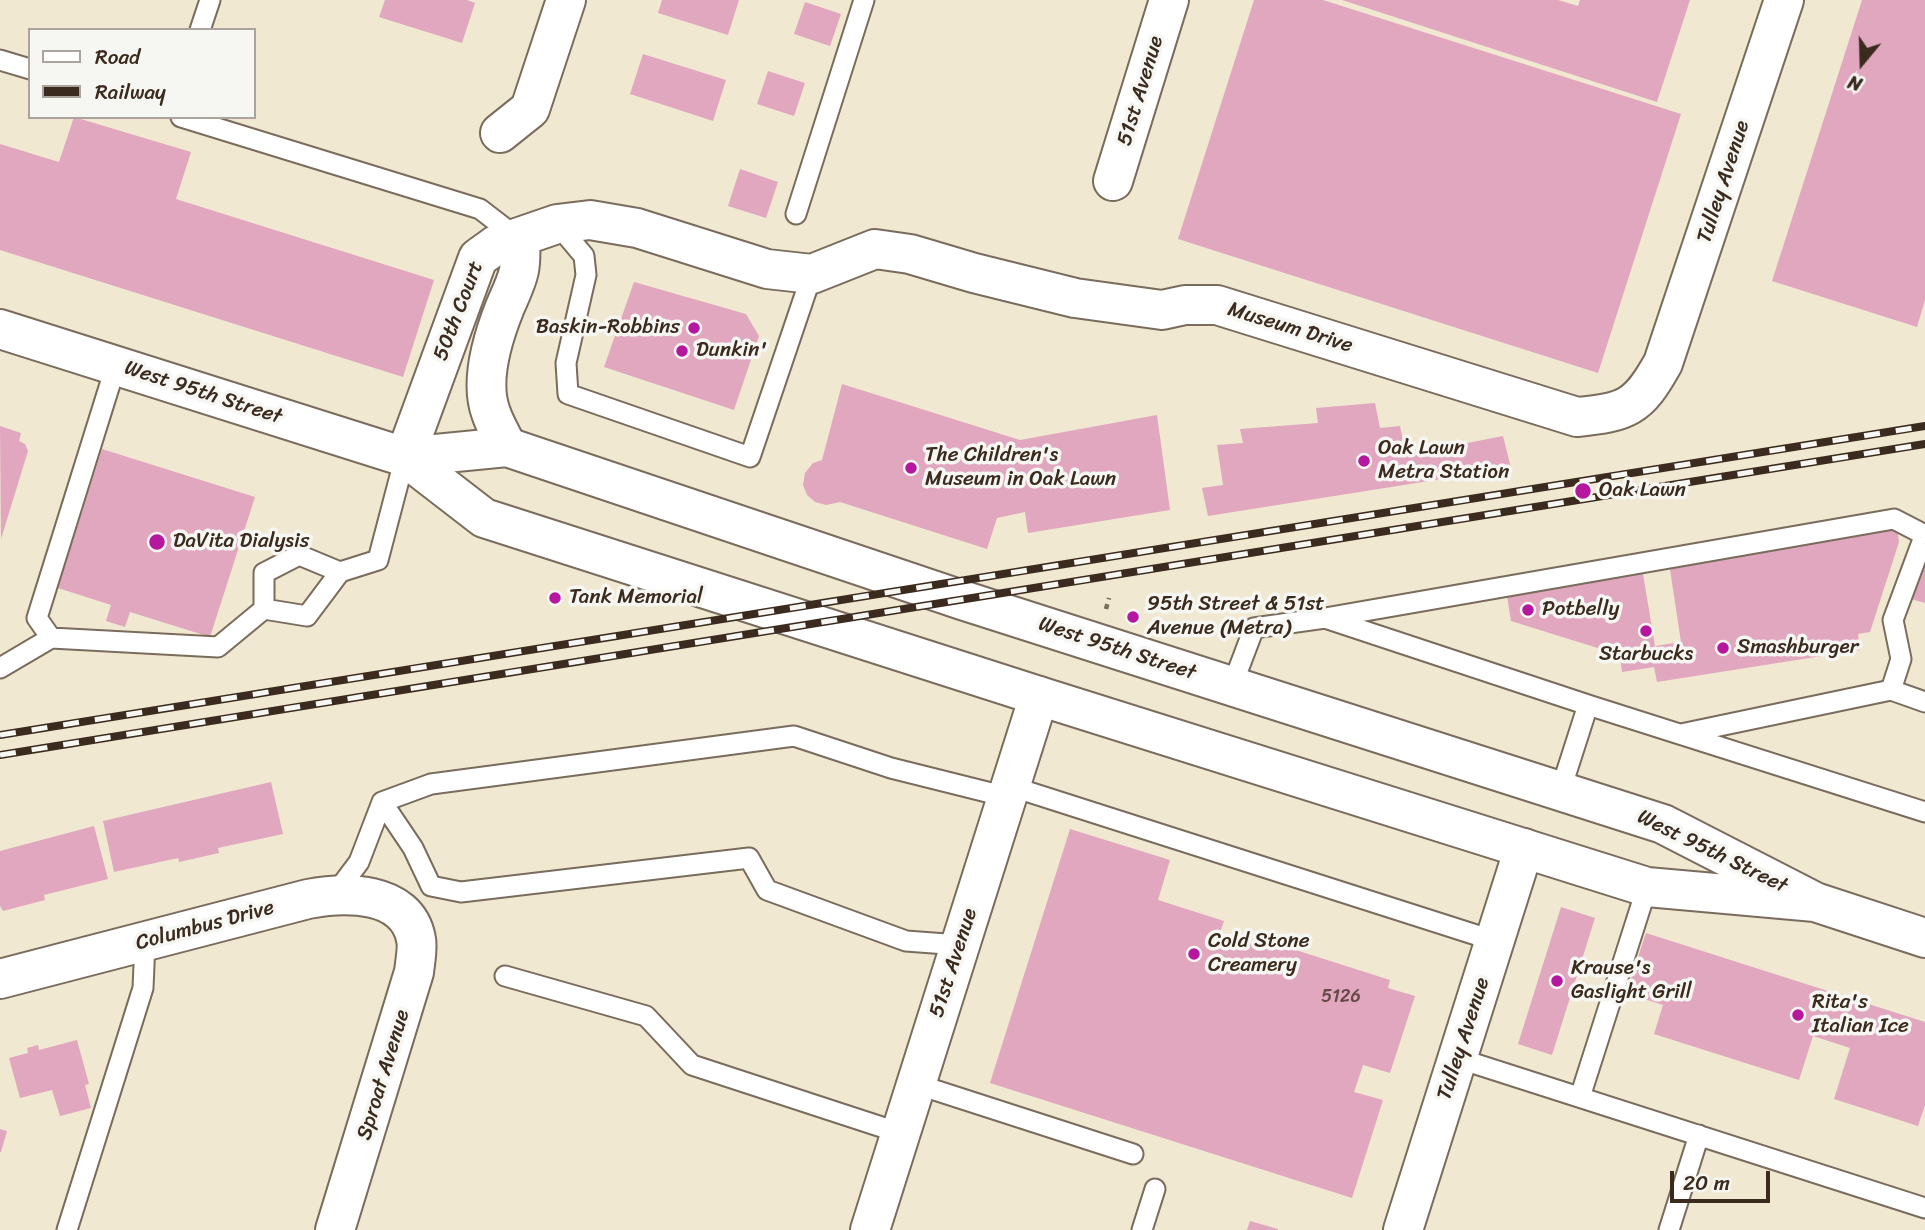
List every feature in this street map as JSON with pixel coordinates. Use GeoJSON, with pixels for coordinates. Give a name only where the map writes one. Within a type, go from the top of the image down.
{"type":"FeatureCollection","features":[{"type":"Feature","properties":{"kind":"street"},"geometry":{"type":"LineString","coordinates":[[500,133],[530,109],[566,0]]}},
{"type":"Feature","properties":{"kind":"street","name":"51st Avenue"},"geometry":{"type":"LineString","coordinates":[[1113,181],[1170,0]]}},
{"type":"Feature","properties":{"kind":"street","name":"Tulley Avenue"},"geometry":{"type":"LineString","coordinates":[[1663,363],[1784,0]]}},
{"type":"Feature","properties":{"kind":"street"},"geometry":{"type":"LineString","coordinates":[[520,239],[557,224],[590,220],[637,228],[767,269],[812,274]]}},
{"type":"Feature","properties":{"kind":"street","name":"50th Court"},"geometry":{"type":"LineString","coordinates":[[405,457],[473,265],[483,251],[520,239],[522,267],[491,353],[487,377],[490,411],[507,447]]}},
{"type":"Feature","properties":{"kind":"street","name":"Museum Drive"},"geometry":{"type":"LineString","coordinates":[[812,274],[875,249],[909,254],[974,274],[1075,298],[1162,310],[1185,305],[1217,305],[1577,417],[1617,413],[1648,391],[1663,363]]}},
{"type":"Feature","properties":{"kind":"street","name":"West 95th Street"},"geometry":{"type":"LineString","coordinates":[[0,329],[405,457],[484,519],[1039,696],[1647,887],[1815,902]]}},
{"type":"Feature","properties":{"kind":"street","name":"West 95th Street"},"geometry":{"type":"LineString","coordinates":[[405,457],[507,447],[732,525],[1664,824],[1815,902],[1925,938]]}},
{"type":"Feature","properties":{"kind":"street","name":"51st Avenue"},"geometry":{"type":"LineString","coordinates":[[870,1230],[1039,696]]}},
{"type":"Feature","properties":{"kind":"street","name":"Tulley Avenue"},"geometry":{"type":"LineString","coordinates":[[1402,1230],[1524,848]]}},
{"type":"Feature","properties":{"kind":"street","name":"Columbus Drive"},"geometry":{"type":"LineString","coordinates":[[0,979],[335,894],[363,895],[385,902],[407,919]]}},
{"type":"Feature","properties":{"kind":"street","name":"Sproat Avenue"},"geometry":{"type":"LineString","coordinates":[[335,1230],[414,972],[416,938],[407,919]]}},
{"type":"Feature","properties":{"kind":"lane"},"geometry":{"type":"LineString","coordinates":[[201,28],[210,0]]}},
{"type":"Feature","properties":{"kind":"lane"},"geometry":{"type":"LineString","coordinates":[[796,214],[864,0]]}},
{"type":"Feature","properties":{"kind":"lane"},"geometry":{"type":"LineString","coordinates":[[0,60],[28,68]]}},
{"type":"Feature","properties":{"kind":"lane"},"geometry":{"type":"LineString","coordinates":[[188,119],[480,209],[520,239]]}},
{"type":"Feature","properties":{"kind":"lane"},"geometry":{"type":"LineString","coordinates":[[557,224],[584,256],[586,275],[566,363],[568,394],[750,457],[812,274]]}},
{"type":"Feature","properties":{"kind":"lane"},"geometry":{"type":"LineString","coordinates":[[51,638],[37,618],[116,365]]}},
{"type":"Feature","properties":{"kind":"lane"},"geometry":{"type":"LineString","coordinates":[[0,668],[51,638],[218,647],[264,609],[307,615],[340,572],[378,560],[405,457]]}},
{"type":"Feature","properties":{"kind":"lane"},"geometry":{"type":"LineString","coordinates":[[1232,686],[1254,628],[1894,519],[1924,534],[1893,620],[1901,659],[1891,690]]}},
{"type":"Feature","properties":{"kind":"lane"},"geometry":{"type":"LineString","coordinates":[[264,609],[264,573],[299,555],[340,572]]}},
{"type":"Feature","properties":{"kind":"lane"},"geometry":{"type":"LineString","coordinates":[[1325,618],[1925,812]]}},
{"type":"Feature","properties":{"kind":"lane"},"geometry":{"type":"LineString","coordinates":[[1680,734],[1891,690],[1925,702]]}},
{"type":"Feature","properties":{"kind":"lane"},"geometry":{"type":"LineString","coordinates":[[1561,789],[1588,705]]}},
{"type":"Feature","properties":{"kind":"lane"},"geometry":{"type":"LineString","coordinates":[[335,894],[359,862],[383,802],[432,784],[794,736],[891,768],[1008,792],[1495,941]]}},
{"type":"Feature","properties":{"kind":"lane"},"geometry":{"type":"LineString","coordinates":[[383,802],[413,848],[432,886],[461,892],[748,858],[767,890],[906,941],[960,945]]}},
{"type":"Feature","properties":{"kind":"lane"},"geometry":{"type":"LineString","coordinates":[[1580,1097],[1647,887]]}},
{"type":"Feature","properties":{"kind":"lane"},"geometry":{"type":"LineString","coordinates":[[67,1230],[143,988],[145,942]]}},
{"type":"Feature","properties":{"kind":"lane"},"geometry":{"type":"LineString","coordinates":[[505,976],[646,1016],[692,1065],[900,1133]]}},
{"type":"Feature","properties":{"kind":"lane"},"geometry":{"type":"LineString","coordinates":[[1457,1058],[1925,1208]]}},
{"type":"Feature","properties":{"kind":"lane"},"geometry":{"type":"LineString","coordinates":[[916,1084],[1133,1154]]}},
{"type":"Feature","properties":{"kind":"lane"},"geometry":{"type":"LineString","coordinates":[[1669,1230],[1699,1135]]}},
{"type":"Feature","properties":{"kind":"lane"},"geometry":{"type":"LineString","coordinates":[[1142,1230],[1155,1189]]}},
{"type":"Feature","properties":{"kind":"path"},"geometry":{"type":"LineString","coordinates":[[1106,609],[1110,598]]}},
{"type":"Feature","properties":{"kind":"building"},"geometry":{"type":"Polygon","coordinates":[[[385,0],[467,0],[475,3],[462,43],[379,17],[385,0]]]}},
{"type":"Feature","properties":{"kind":"building"},"geometry":{"type":"Polygon","coordinates":[[[662,0],[739,0],[728,35],[658,13],[662,0]]]}},
{"type":"Feature","properties":{"kind":"building"},"geometry":{"type":"Polygon","coordinates":[[[1254,0],[1323,0],[1681,114],[1598,373],[1178,239],[1254,0]]]}},
{"type":"Feature","properties":{"kind":"building"},"geometry":{"type":"Polygon","coordinates":[[[1342,0],[1558,0],[1578,6],[1580,0],[1690,0],[1657,102],[1342,0]]]}},
{"type":"Feature","properties":{"kind":"building"},"geometry":{"type":"Polygon","coordinates":[[[1862,0],[1925,0],[1925,300],[1917,327],[1772,281],[1862,0]]]}},
{"type":"Feature","properties":{"kind":"building"},"geometry":{"type":"Polygon","coordinates":[[[805,2],[841,14],[830,46],[794,34],[805,2]]]}},
{"type":"Feature","properties":{"kind":"building"},"geometry":{"type":"Polygon","coordinates":[[[643,54],[726,80],[713,121],[630,94],[643,54]]]}},
{"type":"Feature","properties":{"kind":"building"},"geometry":{"type":"Polygon","coordinates":[[[768,71],[805,83],[794,116],[757,104],[768,71]]]}},
{"type":"Feature","properties":{"kind":"building"},"geometry":{"type":"Polygon","coordinates":[[[73,119],[191,152],[176,199],[434,280],[403,377],[0,250],[0,144],[59,162],[73,119]]]}},
{"type":"Feature","properties":{"kind":"building"},"geometry":{"type":"Polygon","coordinates":[[[740,169],[778,182],[766,218],[728,206],[740,169]]]}},
{"type":"Feature","properties":{"kind":"building","name":"Dunkin'"},"geometry":{"type":"Polygon","coordinates":[[[634,282],[746,314],[759,336],[734,410],[604,367],[634,282]]]}},
{"type":"Feature","properties":{"kind":"building"},"geometry":{"type":"Polygon","coordinates":[[[842,384],[1020,440],[1157,415],[1170,510],[1028,533],[1025,512],[997,518],[987,549],[840,502],[826,505],[815,502],[807,495],[803,485],[805,473],[813,463],[822,460],[842,384]]]}},
{"type":"Feature","properties":{"kind":"building","name":"Oak Lawn Metra Station"},"geometry":{"type":"Polygon","coordinates":[[[1375,403],[1380,428],[1400,426],[1406,455],[1503,436],[1511,468],[1208,516],[1202,488],[1223,485],[1217,445],[1243,443],[1240,429],[1318,423],[1316,408],[1375,403]]]}},
{"type":"Feature","properties":{"kind":"building"},"geometry":{"type":"Polygon","coordinates":[[[0,426],[21,433],[19,441],[25,444],[28,451],[1,539],[0,426]]]}},
{"type":"Feature","properties":{"kind":"building","name":"DaVita Dialysis"},"geometry":{"type":"Polygon","coordinates":[[[102,449],[255,497],[210,637],[130,612],[125,627],[106,621],[111,605],[58,588],[102,449]]]}},
{"type":"Feature","properties":{"kind":"building"},"geometry":{"type":"Polygon","coordinates":[[[1897,526],[1899,542],[1870,632],[1858,634],[1860,650],[1657,682],[1654,667],[1622,672],[1620,655],[1511,621],[1506,590],[1642,568],[1655,646],[1681,642],[1669,563],[1897,526]]]}},
{"type":"Feature","properties":{"kind":"building"},"geometry":{"type":"Polygon","coordinates":[[[1925,562],[1925,603],[1904,597],[1914,564],[1925,562]]]}},
{"type":"Feature","properties":{"kind":"building"},"geometry":{"type":"Polygon","coordinates":[[[271,782],[283,834],[218,848],[219,853],[179,862],[178,858],[114,872],[103,821],[271,782]]]}},
{"type":"Feature","properties":{"kind":"building"},"geometry":{"type":"Polygon","coordinates":[[[94,826],[108,879],[44,895],[45,900],[3,911],[0,906],[0,851],[94,826]]]}},
{"type":"Feature","properties":{"kind":"building"},"geometry":{"type":"Polygon","coordinates":[[[1070,829],[1170,860],[1158,900],[1224,921],[1220,933],[1256,945],[1258,938],[1390,980],[1388,988],[1415,996],[1390,1073],[1363,1065],[1354,1092],[1383,1100],[1352,1198],[990,1083],[1070,829]]]}},
{"type":"Feature","properties":{"kind":"building","name":"Krause's Gaslight Grill"},"geometry":{"type":"Polygon","coordinates":[[[1561,907],[1595,918],[1552,1055],[1518,1044],[1561,907]]]}},
{"type":"Feature","properties":{"kind":"building"},"geometry":{"type":"Polygon","coordinates":[[[1646,933],[1925,1022],[1925,1105],[1918,1126],[1834,1099],[1850,1048],[1813,1036],[1799,1080],[1654,1034],[1663,1005],[1626,993],[1646,933]]]}},
{"type":"Feature","properties":{"kind":"building"},"geometry":{"type":"Polygon","coordinates":[[[77,1040],[89,1084],[85,1085],[91,1108],[60,1116],[52,1090],[20,1098],[9,1058],[28,1053],[27,1048],[38,1045],[39,1050],[77,1040]]]}},
{"type":"Feature","properties":{"kind":"building"},"geometry":{"type":"Polygon","coordinates":[[[0,1129],[7,1131],[1,1152],[0,1152],[0,1129]]]}},
{"type":"Feature","properties":{"kind":"building"},"geometry":{"type":"Polygon","coordinates":[[[1250,1221],[1278,1229],[1278,1230],[1247,1230],[1250,1221]]]}},
{"type":"Feature","properties":{"kind":"railway"},"geometry":{"type":"LineString","coordinates":[[0,735],[1925,426]]}},
{"type":"Feature","properties":{"kind":"railway"},"geometry":{"type":"LineString","coordinates":[[0,755],[1925,444]]}},
{"type":"Feature","properties":{"kind":"place","name":"Baskin-Robbins"},"geometry":{"type":"Point","coordinates":[694,328]}},
{"type":"Feature","properties":{"kind":"place","name":"Dunkin'"},"geometry":{"type":"Point","coordinates":[682,351]}},
{"type":"Feature","properties":{"kind":"place","name":"Oak Lawn Metra Station"},"geometry":{"type":"Point","coordinates":[1364,461]}},
{"type":"Feature","properties":{"kind":"place","name":"The Children's Museum in Oak Lawn"},"geometry":{"type":"Point","coordinates":[911,468]}},
{"type":"Feature","properties":{"kind":"place","name":"Oak Lawn"},"geometry":{"type":"Point","coordinates":[1583,491]}},
{"type":"Feature","properties":{"kind":"place","name":"DaVita Dialysis"},"geometry":{"type":"Point","coordinates":[157,542]}},
{"type":"Feature","properties":{"kind":"place","name":"Tank Memorial"},"geometry":{"type":"Point","coordinates":[555,598]}},
{"type":"Feature","properties":{"kind":"place","name":"Potbelly"},"geometry":{"type":"Point","coordinates":[1528,610]}},
{"type":"Feature","properties":{"kind":"place","name":"95th Street & 51st Avenue (Metra)"},"geometry":{"type":"Point","coordinates":[1133,617]}},
{"type":"Feature","properties":{"kind":"place","name":"Starbucks"},"geometry":{"type":"Point","coordinates":[1646,631]}},
{"type":"Feature","properties":{"kind":"place","name":"Smashburger"},"geometry":{"type":"Point","coordinates":[1723,648]}},
{"type":"Feature","properties":{"kind":"place","name":"Cold Stone Creamery"},"geometry":{"type":"Point","coordinates":[1194,954]}},
{"type":"Feature","properties":{"kind":"place","name":"Krause's Gaslight Grill"},"geometry":{"type":"Point","coordinates":[1557,981]}},
{"type":"Feature","properties":{"kind":"place","name":"Rita's Italian Ice"},"geometry":{"type":"Point","coordinates":[1798,1015]}}]}
